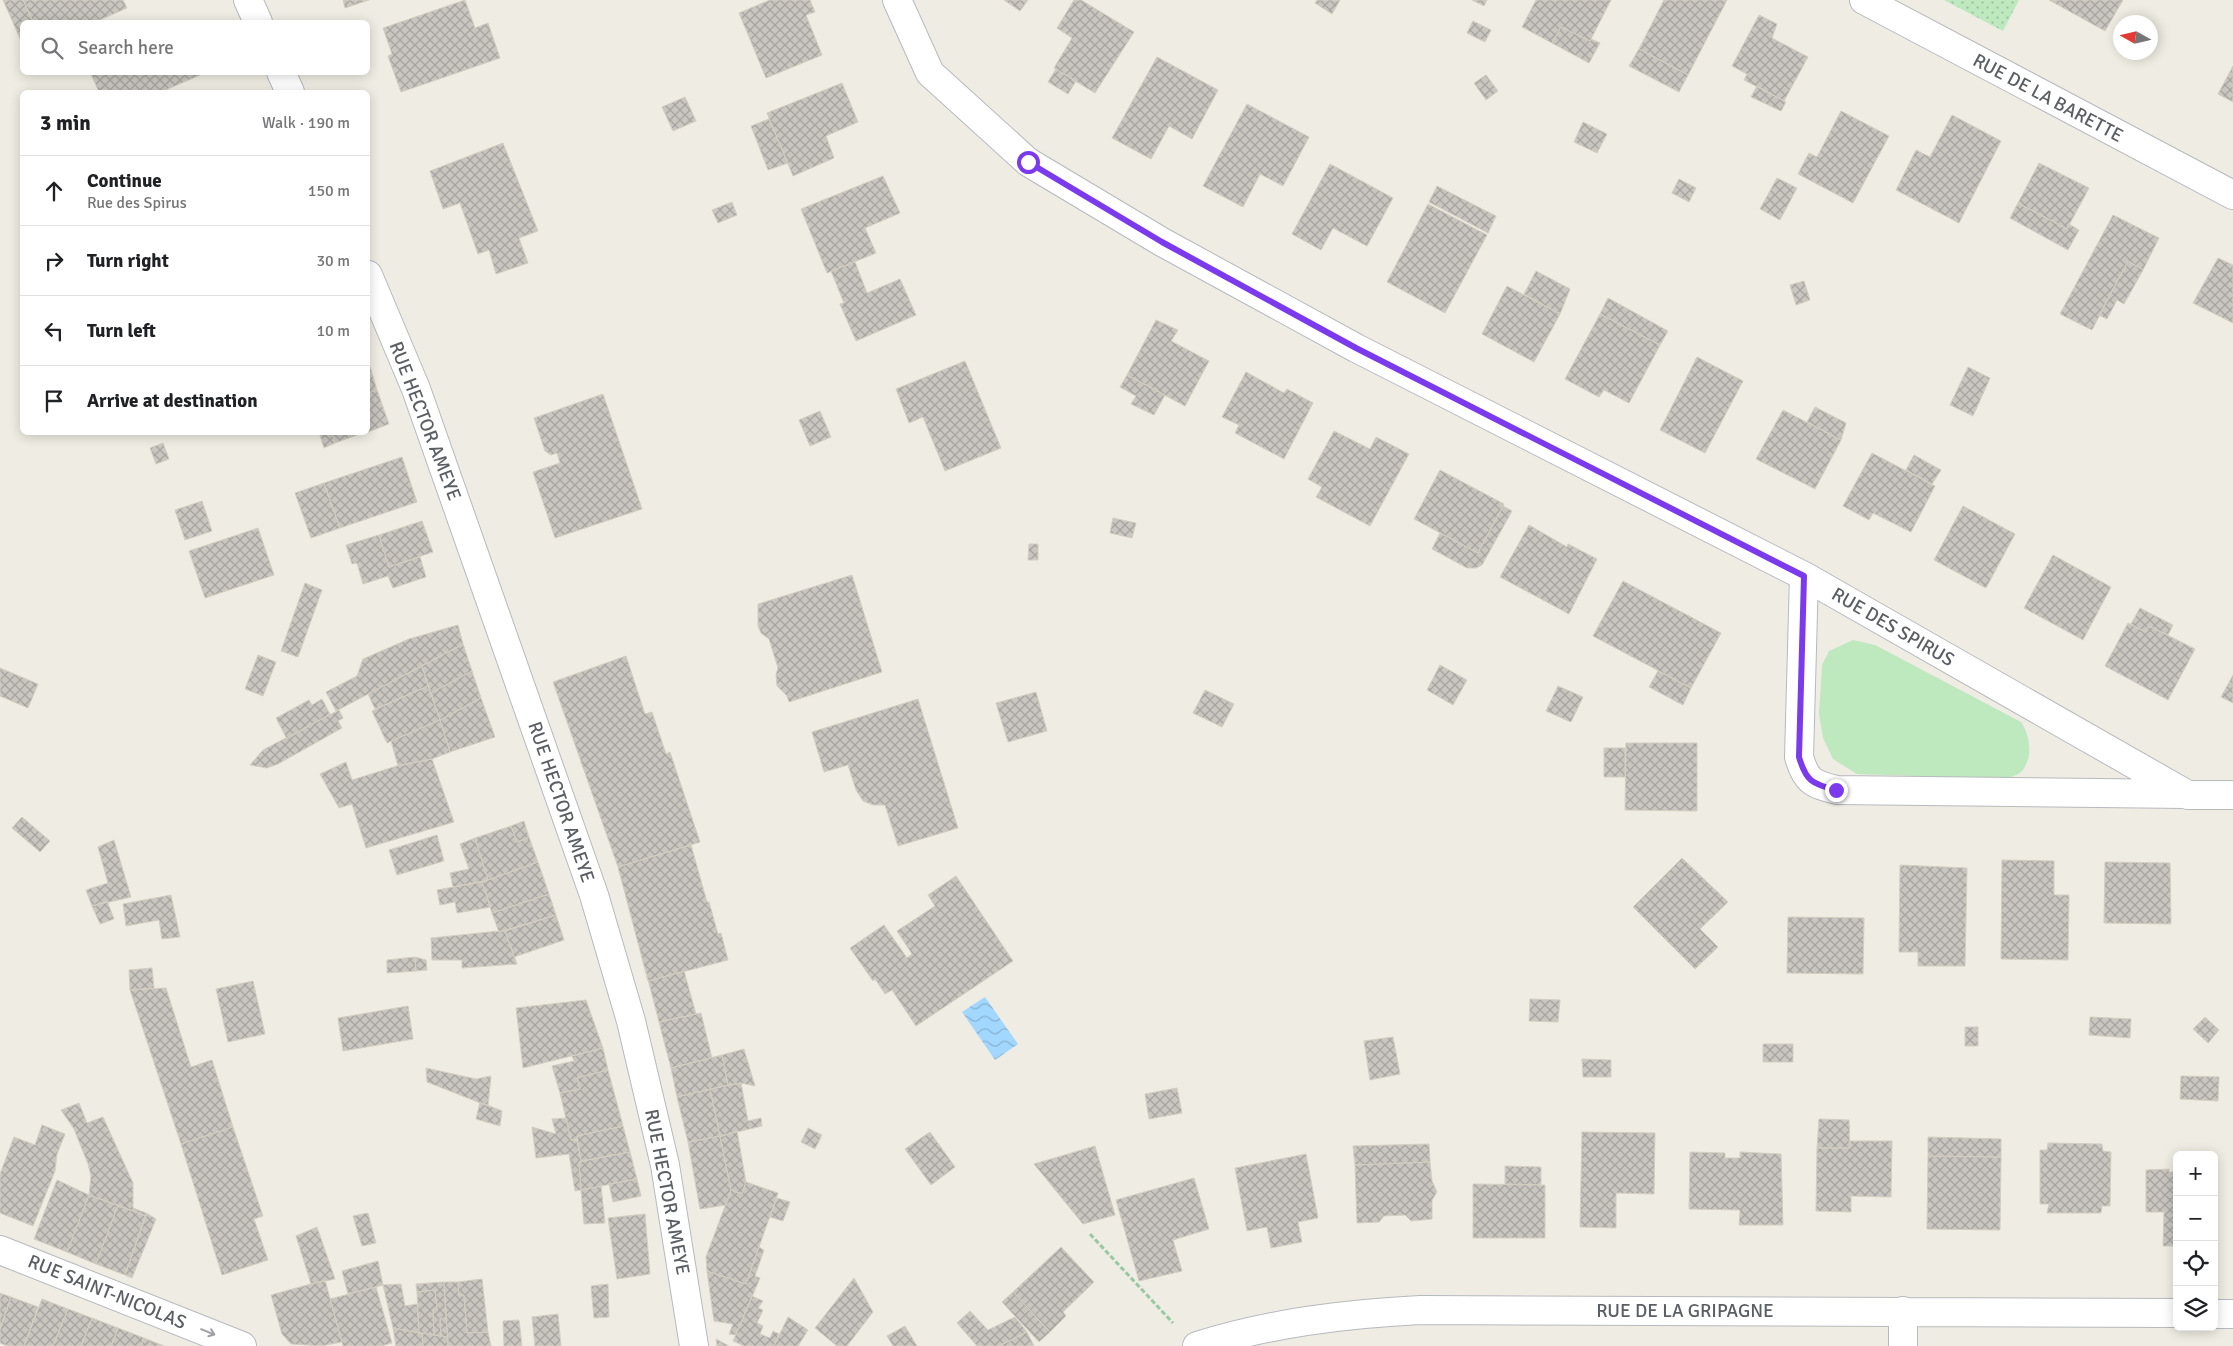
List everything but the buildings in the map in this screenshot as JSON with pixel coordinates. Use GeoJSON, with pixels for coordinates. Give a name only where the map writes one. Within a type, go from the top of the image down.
{"type":"FeatureCollection","features":[{"type":"Feature","properties":{"kind":"street"},"geometry":{"type":"LineString","coordinates":[[248,0],[257,20]]}},
{"type":"Feature","properties":{"kind":"street","name":"RUE DES SPIRUS"},"geometry":{"type":"LineString","coordinates":[[896,0],[930,73],[1028,162],[1162,242],[1356,348],[1804,576],[2188,794],[2233,795]]}},
{"type":"Feature","properties":{"kind":"street","name":"RUE DE LA BARETTE"},"geometry":{"type":"LineString","coordinates":[[1864,0],[2233,195]]}},
{"type":"Feature","properties":{"kind":"street"},"geometry":{"type":"LineString","coordinates":[[282,75],[289,90]]}},
{"type":"Feature","properties":{"kind":"street","name":"RUE HECTOR AMEYE"},"geometry":{"type":"LineString","coordinates":[[370,280],[416,389],[599,913],[631,1021],[665,1165],[694,1346]]}},
{"type":"Feature","properties":{"kind":"street"},"geometry":{"type":"LineString","coordinates":[[1804,576],[1799,757],[1804,775],[1818,786],[1836,790],[2188,794]]}},
{"type":"Feature","properties":{"kind":"street","name":"RUE SAINT-NICOLAS"},"geometry":{"type":"LineString","coordinates":[[0,1250],[242,1346]]}},
{"type":"Feature","properties":{"kind":"street","name":"RUE DE LA GRIPAGNE"},"geometry":{"type":"LineString","coordinates":[[1197,1346],[1289,1322],[1372,1312],[1420,1310],[2173,1313]]}},
{"type":"Feature","properties":{"kind":"street"},"geometry":{"type":"LineString","coordinates":[[1903,1312],[1904,1346]]}},
{"type":"Feature","properties":{"kind":"street"},"geometry":{"type":"LineString","coordinates":[[2218,1314],[2233,1314]]}},
{"type":"Feature","properties":{"kind":"path"},"geometry":{"type":"LineString","coordinates":[[1090,1234],[1175,1325]]}},
{"type":"Feature","properties":{"kind":"green space"},"geometry":{"type":"Polygon","coordinates":[[[1944,0],[2019,0],[2003,31],[1944,0]]]}},
{"type":"Feature","properties":{"kind":"green space"},"geometry":{"type":"Polygon","coordinates":[[[1853,640],[1875,645],[2021,722],[2027,733],[2029,753],[2028,760],[2021,772],[2006,779],[1857,774],[1833,759],[1823,738],[1819,714],[1822,665],[1829,651],[1853,640]]]}},
{"type":"Feature","properties":{"kind":"water"},"geometry":{"type":"Polygon","coordinates":[[[985,997],[1018,1044],[995,1060],[962,1012],[985,997]]]}},
{"type":"Feature","properties":{"kind":"route"},"geometry":{"type":"LineString","coordinates":[[1028,162],[1162,242],[1356,348],[1804,576],[1799,757],[1804,775],[1818,786],[1836,790]]}}]}
